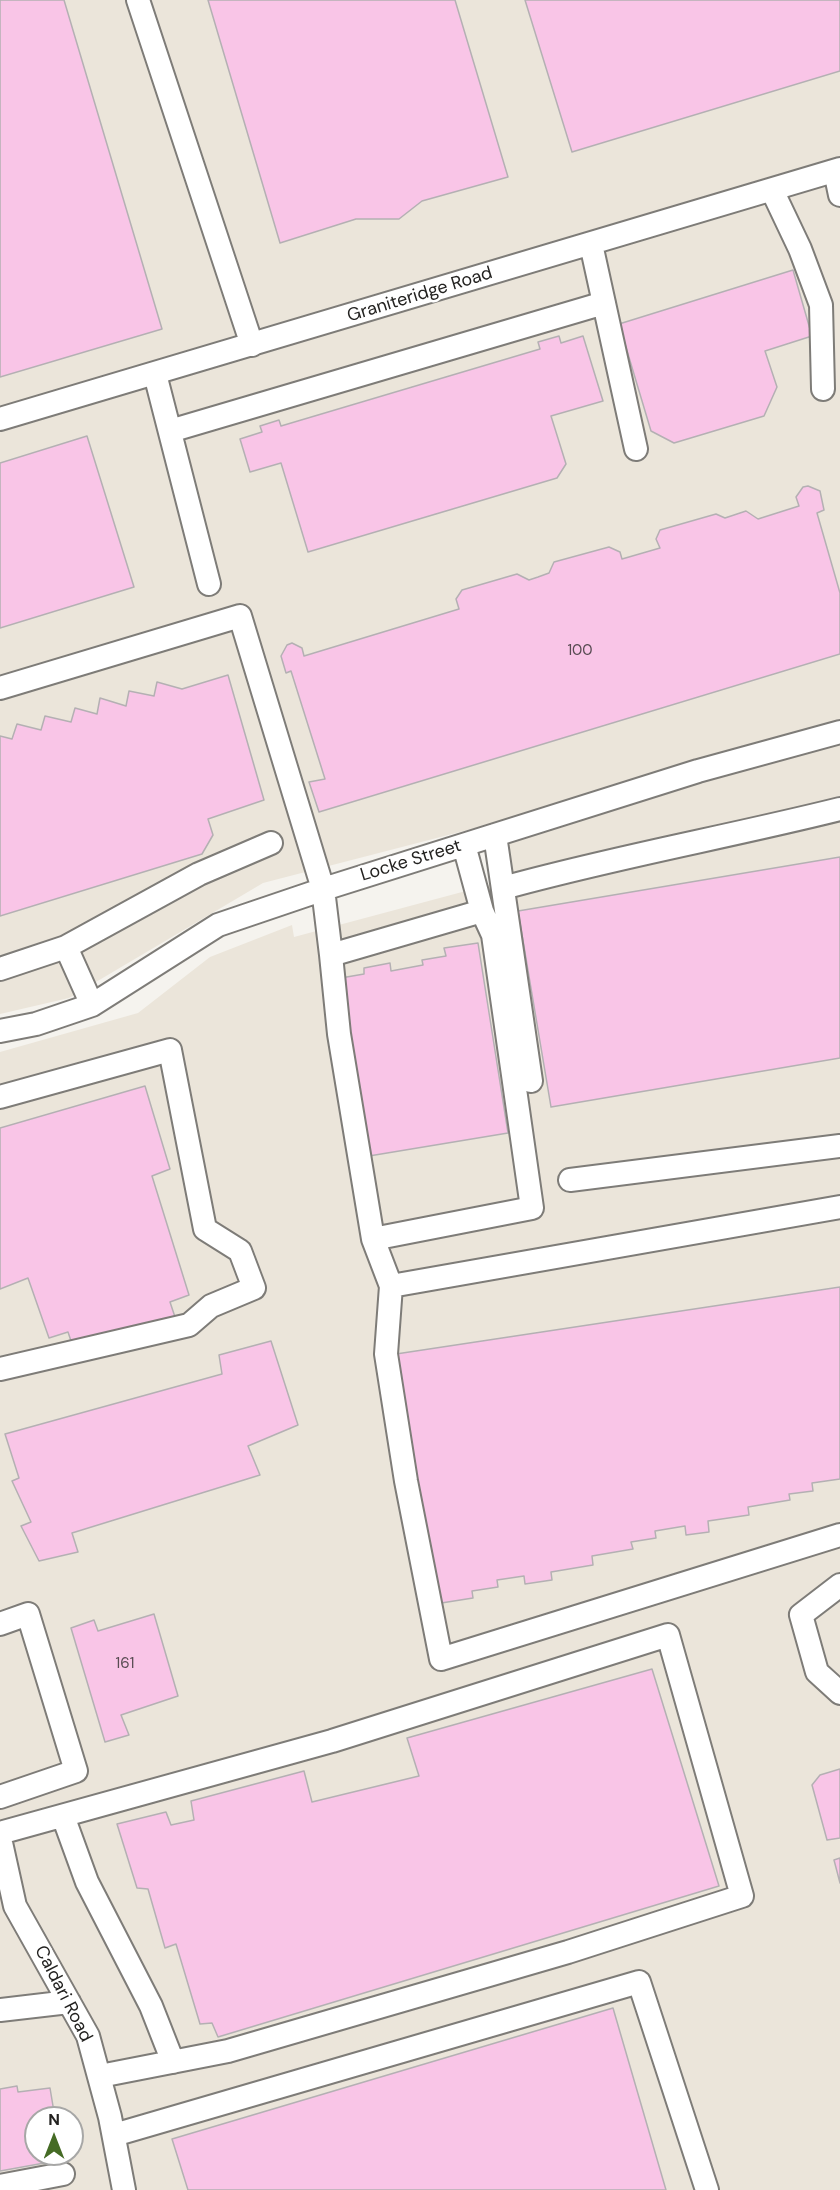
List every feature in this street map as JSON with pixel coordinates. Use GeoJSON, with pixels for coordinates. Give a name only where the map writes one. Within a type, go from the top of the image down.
{"type":"FeatureCollection","features":[{"type":"Feature","properties":{"kind":"street"},"geometry":{"type":"LineString","coordinates":[[138,0],[252,345]]}},
{"type":"Feature","properties":{"kind":"street"},"geometry":{"type":"LineString","coordinates":[[838,170],[840,195]]}},
{"type":"Feature","properties":{"kind":"street","name":"Graniteridge Road"},"geometry":{"type":"LineString","coordinates":[[0,419],[838,170]]}},
{"type":"Feature","properties":{"kind":"street"},"geometry":{"type":"LineString","coordinates":[[772,190],[800,249],[821,305],[823,389]]}},
{"type":"Feature","properties":{"kind":"street"},"geometry":{"type":"LineString","coordinates":[[591,244],[636,449]]}},
{"type":"Feature","properties":{"kind":"street"},"geometry":{"type":"LineString","coordinates":[[170,431],[604,303]]}},
{"type":"Feature","properties":{"kind":"street"},"geometry":{"type":"LineString","coordinates":[[155,374],[209,584]]}},
{"type":"Feature","properties":{"kind":"street"},"geometry":{"type":"LineString","coordinates":[[0,688],[240,616],[323,889],[339,1034],[373,1239],[391,1286],[386,1354],[406,1481],[441,1659],[840,1535]]}},
{"type":"Feature","properties":{"kind":"street","name":"Locke Street"},"geometry":{"type":"LineString","coordinates":[[0,1031],[36,1024],[92,1005],[218,925],[323,889],[698,771],[840,732]]}},
{"type":"Feature","properties":{"kind":"street"},"geometry":{"type":"LineString","coordinates":[[503,888],[591,864],[751,831],[840,809]]}},
{"type":"Feature","properties":{"kind":"street"},"geometry":{"type":"LineString","coordinates":[[495,835],[531,1081]]}},
{"type":"Feature","properties":{"kind":"street"},"geometry":{"type":"LineString","coordinates":[[0,969],[66,947],[199,874],[271,843]]}},
{"type":"Feature","properties":{"kind":"street"},"geometry":{"type":"LineString","coordinates":[[373,1239],[532,1208],[493,935],[482,911],[464,844]]}},
{"type":"Feature","properties":{"kind":"street"},"geometry":{"type":"LineString","coordinates":[[331,955],[482,911]]}},
{"type":"Feature","properties":{"kind":"street"},"geometry":{"type":"LineString","coordinates":[[66,947],[92,1005]]}},
{"type":"Feature","properties":{"kind":"street"},"geometry":{"type":"LineString","coordinates":[[0,1097],[170,1050],[205,1229],[240,1251],[254,1288],[211,1306],[189,1325],[0,1369]]}},
{"type":"Feature","properties":{"kind":"street"},"geometry":{"type":"LineString","coordinates":[[570,1180],[840,1146]]}},
{"type":"Feature","properties":{"kind":"street"},"geometry":{"type":"LineString","coordinates":[[391,1286],[840,1207]]}},
{"type":"Feature","properties":{"kind":"street"},"geometry":{"type":"LineString","coordinates":[[840,1585],[801,1616],[817,1672],[840,1693]]}},
{"type":"Feature","properties":{"kind":"street"},"geometry":{"type":"LineString","coordinates":[[0,1624],[28,1614],[76,1771],[0,1797]]}},
{"type":"Feature","properties":{"kind":"street"},"geometry":{"type":"LineString","coordinates":[[0,1833],[332,1741],[668,1635],[742,1896],[557,1955],[228,2051],[100,2076]]}},
{"type":"Feature","properties":{"kind":"street"},"geometry":{"type":"LineString","coordinates":[[63,1816],[87,1882],[151,2006],[173,2061]]}},
{"type":"Feature","properties":{"kind":"street","name":"Caldari Road"},"geometry":{"type":"LineString","coordinates":[[0,1838],[15,1906],[87,2036],[100,2076],[124,2190]]}},
{"type":"Feature","properties":{"kind":"street"},"geometry":{"type":"LineString","coordinates":[[114,2135],[639,1982],[707,2190]]}},
{"type":"Feature","properties":{"kind":"street"},"geometry":{"type":"LineString","coordinates":[[0,2010],[69,2002]]}},
{"type":"Feature","properties":{"kind":"street"},"geometry":{"type":"LineString","coordinates":[[0,2186],[63,2174]]}},
{"type":"Feature","properties":{"kind":"shaded area"},"geometry":{"type":"Polygon","coordinates":[[[0,0],[840,0],[840,2190],[0,2190],[0,1052],[138,1013],[210,957],[292,925],[294,937],[492,884],[483,826],[263,883],[69,998],[0,1014],[0,0]]]}},
{"type":"Feature","properties":{"kind":"building"},"geometry":{"type":"Polygon","coordinates":[[[0,0],[64,0],[162,329],[0,377],[0,0]]]}},
{"type":"Feature","properties":{"kind":"building"},"geometry":{"type":"Polygon","coordinates":[[[208,0],[455,0],[508,177],[422,201],[399,219],[356,219],[280,243],[208,0]]]}},
{"type":"Feature","properties":{"kind":"building"},"geometry":{"type":"Polygon","coordinates":[[[525,0],[840,0],[840,71],[572,152],[525,0]]]}},
{"type":"Feature","properties":{"kind":"building"},"geometry":{"type":"Polygon","coordinates":[[[793,270],[812,336],[765,351],[777,387],[764,416],[674,443],[651,431],[619,324],[793,270]]]}},
{"type":"Feature","properties":{"kind":"building"},"geometry":{"type":"Polygon","coordinates":[[[559,336],[561,343],[583,336],[603,401],[551,416],[566,464],[557,478],[308,552],[281,463],[250,472],[240,439],[262,432],[260,426],[279,420],[281,426],[540,349],[538,342],[559,336]]]}},
{"type":"Feature","properties":{"kind":"building"},"geometry":{"type":"Polygon","coordinates":[[[87,436],[134,587],[0,628],[0,463],[87,436]]]}},
{"type":"Feature","properties":{"kind":"building"},"geometry":{"type":"Polygon","coordinates":[[[808,486],[820,491],[824,510],[817,513],[840,593],[840,654],[319,812],[309,782],[325,779],[291,671],[286,673],[281,656],[287,645],[292,643],[302,648],[304,656],[459,609],[456,599],[462,590],[517,574],[529,580],[549,573],[554,562],[609,547],[620,552],[622,559],[660,548],[656,539],[660,530],[716,514],[725,518],[746,511],[758,519],[799,506],[796,497],[803,487],[808,486]]]}},
{"type":"Feature","properties":{"kind":"building"},"geometry":{"type":"Polygon","coordinates":[[[228,675],[264,800],[208,819],[213,835],[202,854],[0,916],[0,736],[12,739],[17,724],[41,730],[45,716],[71,722],[75,708],[97,714],[100,698],[126,706],[129,691],[154,696],[157,682],[182,689],[228,675]]]}},
{"type":"Feature","properties":{"kind":"building"},"geometry":{"type":"Polygon","coordinates":[[[840,857],[840,1058],[551,1107],[518,911],[840,857]]]}},
{"type":"Feature","properties":{"kind":"building"},"geometry":{"type":"Polygon","coordinates":[[[478,943],[508,1133],[363,1157],[335,979],[364,974],[364,968],[390,963],[391,971],[423,965],[422,960],[446,956],[444,948],[478,943]]]}},
{"type":"Feature","properties":{"kind":"building"},"geometry":{"type":"Polygon","coordinates":[[[145,1086],[170,1169],[152,1176],[189,1295],[170,1302],[176,1320],[74,1350],[68,1332],[49,1338],[28,1278],[0,1289],[0,1128],[145,1086]]]}},
{"type":"Feature","properties":{"kind":"building"},"geometry":{"type":"Polygon","coordinates":[[[840,1287],[840,1479],[812,1483],[813,1491],[789,1494],[790,1500],[748,1507],[749,1515],[708,1521],[709,1532],[686,1535],[685,1526],[655,1531],[656,1538],[631,1542],[633,1549],[592,1556],[593,1565],[551,1572],[552,1580],[525,1584],[524,1576],[497,1580],[498,1587],[472,1591],[473,1598],[435,1604],[396,1354],[840,1287]]]}},
{"type":"Feature","properties":{"kind":"building"},"geometry":{"type":"Polygon","coordinates":[[[271,1341],[298,1425],[248,1446],[260,1475],[72,1533],[78,1552],[39,1561],[21,1526],[31,1522],[12,1481],[19,1478],[5,1434],[222,1374],[219,1355],[271,1341]]]}},
{"type":"Feature","properties":{"kind":"building"},"geometry":{"type":"Polygon","coordinates":[[[154,1614],[178,1696],[121,1715],[129,1735],[105,1742],[71,1628],[94,1620],[98,1631],[154,1614]]]}},
{"type":"Feature","properties":{"kind":"building"},"geometry":{"type":"Polygon","coordinates":[[[652,1669],[719,1886],[218,2037],[212,2023],[200,2024],[176,1944],[165,1948],[148,1889],[137,1888],[117,1824],[166,1812],[171,1825],[194,1820],[191,1801],[304,1771],[312,1802],[419,1776],[407,1738],[652,1669]]]}},
{"type":"Feature","properties":{"kind":"building"},"geometry":{"type":"Polygon","coordinates":[[[840,1769],[840,1838],[827,1840],[812,1785],[820,1775],[840,1769]]]}},
{"type":"Feature","properties":{"kind":"building"},"geometry":{"type":"Polygon","coordinates":[[[840,1858],[840,1883],[834,1860],[840,1858]]]}},
{"type":"Feature","properties":{"kind":"building"},"geometry":{"type":"Polygon","coordinates":[[[613,2008],[666,2190],[188,2190],[172,2139],[613,2008]]]}},
{"type":"Feature","properties":{"kind":"building"},"geometry":{"type":"Polygon","coordinates":[[[17,2086],[18,2092],[50,2088],[53,2106],[24,2106],[24,2166],[28,2166],[0,2171],[0,2089],[17,2086]]]}}]}
